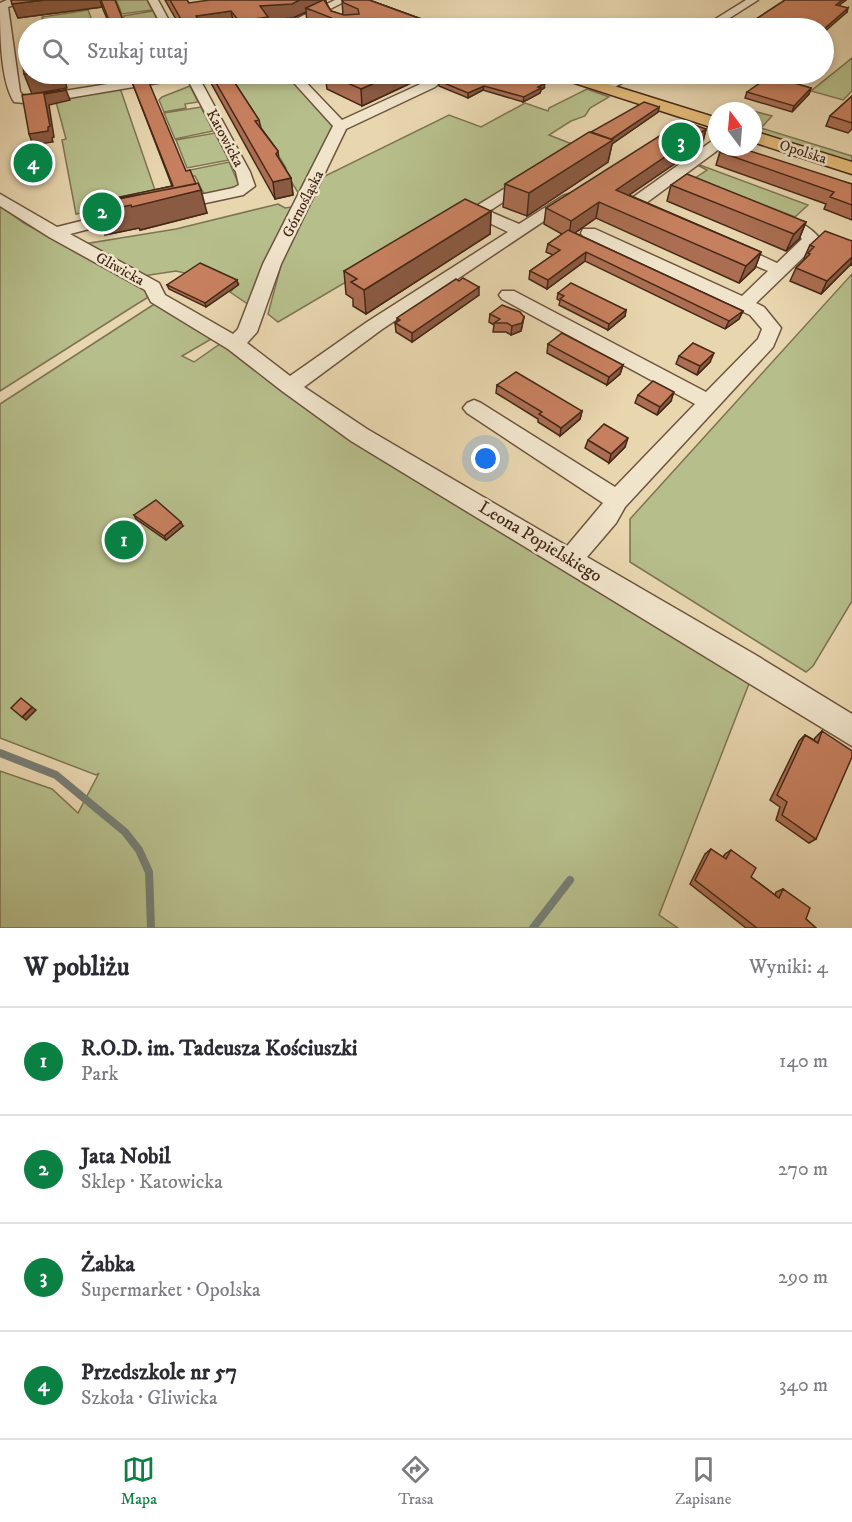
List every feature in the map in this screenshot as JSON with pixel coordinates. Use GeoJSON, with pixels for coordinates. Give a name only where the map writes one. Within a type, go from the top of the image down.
{"type":"FeatureCollection","features":[{"type":"Feature","properties":{"kind":"main road"},"geometry":{"type":"LineString","coordinates":[[355,0],[404,18]]}},
{"type":"Feature","properties":{"kind":"main road"},"geometry":{"type":"LineString","coordinates":[[594,84],[685,124],[708,124]]}},
{"type":"Feature","properties":{"kind":"main road","name":"Opolska"},"geometry":{"type":"LineString","coordinates":[[762,139],[852,168]]}},
{"type":"Feature","properties":{"kind":"street"},"geometry":{"type":"LineString","coordinates":[[25,0],[10,2],[2,6],[16,98],[34,100],[130,84]]}},
{"type":"Feature","properties":{"kind":"street"},"geometry":{"type":"LineString","coordinates":[[153,0],[163,18]]}},
{"type":"Feature","properties":{"kind":"street"},"geometry":{"type":"LineString","coordinates":[[306,18],[343,0]]}},
{"type":"Feature","properties":{"kind":"street"},"geometry":{"type":"LineString","coordinates":[[723,18],[753,0]]}},
{"type":"Feature","properties":{"kind":"street"},"geometry":{"type":"LineString","coordinates":[[327,8],[337,17]]}},
{"type":"Feature","properties":{"kind":"street","name":"Katowicka"},"geometry":{"type":"LineString","coordinates":[[161,208],[238,192],[247,186],[243,172],[195,84]]}},
{"type":"Feature","properties":{"kind":"street"},"geometry":{"type":"LineString","coordinates":[[301,84],[340,126],[431,84]]}},
{"type":"Feature","properties":{"kind":"street"},"geometry":{"type":"LineString","coordinates":[[604,87],[611,84]]}},
{"type":"Feature","properties":{"kind":"street","name":"Górnośląska"},"geometry":{"type":"LineString","coordinates":[[235,344],[247,332],[272,264],[340,126]]}},
{"type":"Feature","properties":{"kind":"street"},"geometry":{"type":"LineString","coordinates":[[701,135],[708,139]]}},
{"type":"Feature","properties":{"kind":"street"},"geometry":{"type":"LineString","coordinates":[[674,224],[636,206],[638,201],[708,154]]}},
{"type":"Feature","properties":{"kind":"street"},"geometry":{"type":"LineString","coordinates":[[520,231],[487,216],[484,208],[541,172]]}},
{"type":"Feature","properties":{"kind":"street"},"geometry":{"type":"LineString","coordinates":[[671,177],[687,184]]}},
{"type":"Feature","properties":{"kind":"street"},"geometry":{"type":"LineString","coordinates":[[289,386],[309,375],[318,366],[374,327],[582,190]]}},
{"type":"Feature","properties":{"kind":"street","name":"Gliwicka"},"geometry":{"type":"LineString","coordinates":[[0,199],[153,288],[157,298],[235,344]]}},
{"type":"Feature","properties":{"kind":"street"},"geometry":{"type":"LineString","coordinates":[[55,233],[139,213]]}},
{"type":"Feature","properties":{"kind":"street"},"geometry":{"type":"LineString","coordinates":[[744,304],[812,239],[804,231],[759,213]]}},
{"type":"Feature","properties":{"kind":"street"},"geometry":{"type":"LineString","coordinates":[[570,560],[608,516],[617,500],[766,342],[772,328],[757,311],[744,304],[589,233]]}},
{"type":"Feature","properties":{"kind":"street"},"geometry":{"type":"LineString","coordinates":[[716,242],[779,270]]}},
{"type":"Feature","properties":{"kind":"street"},"geometry":{"type":"LineString","coordinates":[[508,295],[708,402]]}},
{"type":"Feature","properties":{"kind":"street","name":"Leona Popielskiego"},"geometry":{"type":"LineString","coordinates":[[235,344],[289,386],[359,435],[744,663],[852,731]]}},
{"type":"Feature","properties":{"kind":"street"},"geometry":{"type":"LineString","coordinates":[[474,408],[617,500]]}},
{"type":"Feature","properties":{"kind":"green space"},"geometry":{"type":"Polygon","coordinates":[[[116,0],[147,0],[152,10],[122,14],[116,0]]]}},
{"type":"Feature","properties":{"kind":"green space"},"geometry":{"type":"Polygon","coordinates":[[[88,10],[91,18],[42,18],[88,10]]]}},
{"type":"Feature","properties":{"kind":"green space"},"geometry":{"type":"Polygon","coordinates":[[[153,11],[156,18],[124,18],[123,16],[153,11]]]}},
{"type":"Feature","properties":{"kind":"green space"},"geometry":{"type":"Polygon","coordinates":[[[852,58],[852,91],[843,100],[811,91],[820,84],[834,84],[834,72],[852,58]]]}},
{"type":"Feature","properties":{"kind":"green space"},"geometry":{"type":"Polygon","coordinates":[[[235,84],[298,84],[331,123],[333,129],[299,194],[285,172],[286,168],[280,158],[275,156],[235,84]]]}},
{"type":"Feature","properties":{"kind":"green space"},"geometry":{"type":"Polygon","coordinates":[[[190,86],[198,102],[185,104],[186,108],[164,112],[159,100],[162,97],[190,86]]]}},
{"type":"Feature","properties":{"kind":"green space"},"geometry":{"type":"Polygon","coordinates":[[[120,88],[157,196],[76,214],[62,140],[66,139],[55,98],[120,88]]]}},
{"type":"Feature","properties":{"kind":"green space"},"geometry":{"type":"Polygon","coordinates":[[[587,89],[609,97],[590,108],[585,116],[571,121],[549,135],[577,146],[278,322],[268,314],[284,254],[323,177],[449,115],[481,127],[525,103],[548,111],[549,108],[587,89]]]}},
{"type":"Feature","properties":{"kind":"green space"},"geometry":{"type":"Polygon","coordinates":[[[201,107],[213,131],[175,139],[164,113],[201,107]]]}},
{"type":"Feature","properties":{"kind":"green space"},"geometry":{"type":"Polygon","coordinates":[[[762,114],[772,116],[762,127],[762,114]]]}},
{"type":"Feature","properties":{"kind":"green space"},"geometry":{"type":"Polygon","coordinates":[[[762,128],[852,156],[852,163],[762,133],[762,128]]]}},
{"type":"Feature","properties":{"kind":"green space"},"geometry":{"type":"Polygon","coordinates":[[[215,133],[229,160],[187,168],[176,140],[215,133]]]}},
{"type":"Feature","properties":{"kind":"green space"},"geometry":{"type":"Polygon","coordinates":[[[229,162],[240,187],[205,196],[190,170],[229,162]]]}},
{"type":"Feature","properties":{"kind":"green space"},"geometry":{"type":"Polygon","coordinates":[[[700,165],[808,205],[795,217],[695,178],[707,170],[700,165]]]}},
{"type":"Feature","properties":{"kind":"green space"},"geometry":{"type":"Polygon","coordinates":[[[278,204],[285,208],[299,206],[249,305],[230,292],[239,284],[201,266],[189,274],[176,271],[143,276],[84,244],[176,229],[278,204]]]}},
{"type":"Feature","properties":{"kind":"green space"},"geometry":{"type":"Polygon","coordinates":[[[0,206],[24,223],[148,292],[147,298],[0,391],[0,206]]]}},
{"type":"Feature","properties":{"kind":"green space"},"geometry":{"type":"Polygon","coordinates":[[[852,274],[852,601],[813,666],[806,672],[630,562],[630,519],[852,274]]]}},
{"type":"Feature","properties":{"kind":"green space"},"geometry":{"type":"Polygon","coordinates":[[[156,303],[213,338],[182,356],[194,362],[220,344],[316,413],[752,676],[659,915],[678,928],[0,928],[0,771],[52,789],[78,813],[99,773],[96,775],[0,738],[0,404],[156,303]]]}},
{"type":"Feature","properties":{"kind":"building"},"geometry":{"type":"Polygon","coordinates":[[[11,0],[45,0],[12,4],[11,0]]]}},
{"type":"Feature","properties":{"kind":"building"},"geometry":{"type":"Polygon","coordinates":[[[101,0],[115,0],[122,18],[108,18],[101,0]]]}},
{"type":"Feature","properties":{"kind":"building"},"geometry":{"type":"Polygon","coordinates":[[[170,0],[187,0],[189,3],[209,0],[300,0],[292,4],[260,6],[268,17],[237,18],[231,11],[196,16],[197,18],[180,18],[170,0]]]}},
{"type":"Feature","properties":{"kind":"building"},"geometry":{"type":"Polygon","coordinates":[[[324,0],[331,11],[344,15],[359,14],[358,9],[342,0],[369,0],[418,18],[332,18],[306,8],[324,0]]]}},
{"type":"Feature","properties":{"kind":"building"},"geometry":{"type":"Polygon","coordinates":[[[785,0],[842,0],[836,5],[848,8],[834,20],[834,18],[758,18],[785,0]]]}},
{"type":"Feature","properties":{"kind":"building"},"geometry":{"type":"Polygon","coordinates":[[[133,84],[150,84],[186,171],[190,170],[196,184],[95,203],[173,186],[133,84]]]}},
{"type":"Feature","properties":{"kind":"building"},"geometry":{"type":"Polygon","coordinates":[[[217,84],[236,84],[259,120],[255,121],[278,151],[276,154],[291,178],[273,182],[217,84]]]}},
{"type":"Feature","properties":{"kind":"building"},"geometry":{"type":"Polygon","coordinates":[[[350,84],[372,84],[361,89],[350,84]]]}},
{"type":"Feature","properties":{"kind":"building"},"geometry":{"type":"Polygon","coordinates":[[[446,84],[543,84],[538,87],[541,88],[524,97],[484,86],[468,93],[446,84]]]}},
{"type":"Feature","properties":{"kind":"building"},"geometry":{"type":"Polygon","coordinates":[[[758,84],[797,84],[811,88],[794,106],[747,92],[758,84]]]}},
{"type":"Feature","properties":{"kind":"building"},"geometry":{"type":"Polygon","coordinates":[[[66,90],[44,94],[50,126],[48,131],[29,134],[22,95],[66,90]]]}},
{"type":"Feature","properties":{"kind":"building"},"geometry":{"type":"Polygon","coordinates":[[[852,96],[852,123],[830,116],[852,96]]]}},
{"type":"Feature","properties":{"kind":"building"},"geometry":{"type":"Polygon","coordinates":[[[644,102],[659,107],[611,139],[591,132],[644,102]]]}},
{"type":"Feature","properties":{"kind":"building"},"geometry":{"type":"Polygon","coordinates":[[[683,121],[706,129],[616,190],[761,252],[746,266],[599,202],[571,221],[546,208],[683,121]]]}},
{"type":"Feature","properties":{"kind":"building"},"geometry":{"type":"Polygon","coordinates":[[[589,132],[613,140],[529,193],[505,184],[589,132]]]}},
{"type":"Feature","properties":{"kind":"building"},"geometry":{"type":"Polygon","coordinates":[[[762,155],[852,184],[852,205],[830,197],[834,192],[731,156],[762,155]]]}},
{"type":"Feature","properties":{"kind":"building"},"geometry":{"type":"Polygon","coordinates":[[[687,174],[806,222],[794,234],[671,185],[687,174]]]}},
{"type":"Feature","properties":{"kind":"building"},"geometry":{"type":"Polygon","coordinates":[[[198,183],[201,190],[132,207],[131,205],[96,212],[94,204],[198,183]]]}},
{"type":"Feature","properties":{"kind":"building"},"geometry":{"type":"Polygon","coordinates":[[[465,199],[491,211],[364,290],[351,282],[357,279],[344,271],[465,199]]]}},
{"type":"Feature","properties":{"kind":"building"},"geometry":{"type":"Polygon","coordinates":[[[568,230],[743,311],[729,321],[586,252],[548,280],[530,271],[560,250],[548,244],[568,230]]]}},
{"type":"Feature","properties":{"kind":"building"},"geometry":{"type":"Polygon","coordinates":[[[825,231],[852,241],[852,257],[827,281],[796,268],[810,254],[808,253],[814,247],[810,245],[825,231]]]}},
{"type":"Feature","properties":{"kind":"building"},"geometry":{"type":"Polygon","coordinates":[[[200,263],[237,280],[205,303],[167,285],[200,263]]]}},
{"type":"Feature","properties":{"kind":"building"},"geometry":{"type":"Polygon","coordinates":[[[463,278],[479,287],[412,333],[395,323],[400,320],[397,318],[401,315],[456,279],[459,281],[463,278]]]}},
{"type":"Feature","properties":{"kind":"building"},"geometry":{"type":"Polygon","coordinates":[[[571,283],[626,310],[609,324],[560,299],[564,296],[558,293],[571,283]]]}},
{"type":"Feature","properties":{"kind":"building"},"geometry":{"type":"Polygon","coordinates":[[[502,305],[520,312],[524,317],[522,323],[512,326],[507,323],[494,323],[500,319],[490,314],[502,305]]]}},
{"type":"Feature","properties":{"kind":"building"},"geometry":{"type":"Polygon","coordinates":[[[562,333],[623,365],[609,377],[548,344],[562,333]]]}},
{"type":"Feature","properties":{"kind":"building"},"geometry":{"type":"Polygon","coordinates":[[[693,343],[714,353],[700,366],[679,356],[693,343]]]}},
{"type":"Feature","properties":{"kind":"building"},"geometry":{"type":"Polygon","coordinates":[[[516,372],[582,411],[561,428],[539,414],[542,412],[497,385],[516,372]]]}},
{"type":"Feature","properties":{"kind":"building"},"geometry":{"type":"Polygon","coordinates":[[[653,381],[674,392],[660,407],[638,395],[653,381]]]}},
{"type":"Feature","properties":{"kind":"building"},"geometry":{"type":"Polygon","coordinates":[[[604,424],[628,438],[611,454],[588,440],[604,424]]]}},
{"type":"Feature","properties":{"kind":"building"},"geometry":{"type":"Polygon","coordinates":[[[156,500],[181,522],[164,536],[134,515],[156,500]]]}},
{"type":"Feature","properties":{"kind":"building"},"geometry":{"type":"Polygon","coordinates":[[[21,698],[32,707],[22,717],[11,708],[21,698]]]}},
{"type":"Feature","properties":{"kind":"building"},"geometry":{"type":"Polygon","coordinates":[[[822,731],[852,751],[852,757],[816,839],[782,815],[787,802],[777,795],[805,735],[818,743],[822,731]]]}},
{"type":"Feature","properties":{"kind":"building"},"geometry":{"type":"Polygon","coordinates":[[[711,849],[726,859],[731,850],[756,868],[751,877],[779,898],[783,889],[810,908],[806,919],[816,928],[757,928],[695,880],[711,849]]]}},
{"type":"Feature","properties":{"kind":"waterway"},"geometry":{"type":"LineString","coordinates":[[0,753],[56,775],[125,832],[139,850],[149,872],[151,928]]}},
{"type":"Feature","properties":{"kind":"waterway"},"geometry":{"type":"LineString","coordinates":[[533,928],[570,880]]}},
{"type":"Feature","properties":{"kind":"place","name":"Żabka"},"geometry":{"type":"Point","coordinates":[681,142]}},
{"type":"Feature","properties":{"kind":"place","name":"Przedszkole nr 57"},"geometry":{"type":"Point","coordinates":[33,163]}},
{"type":"Feature","properties":{"kind":"place","name":"Jata Nobil"},"geometry":{"type":"Point","coordinates":[102,212]}},
{"type":"Feature","properties":{"kind":"place","name":"R.O.D. im. Tadeusza Kościuszki"},"geometry":{"type":"Point","coordinates":[124,540]}}]}
